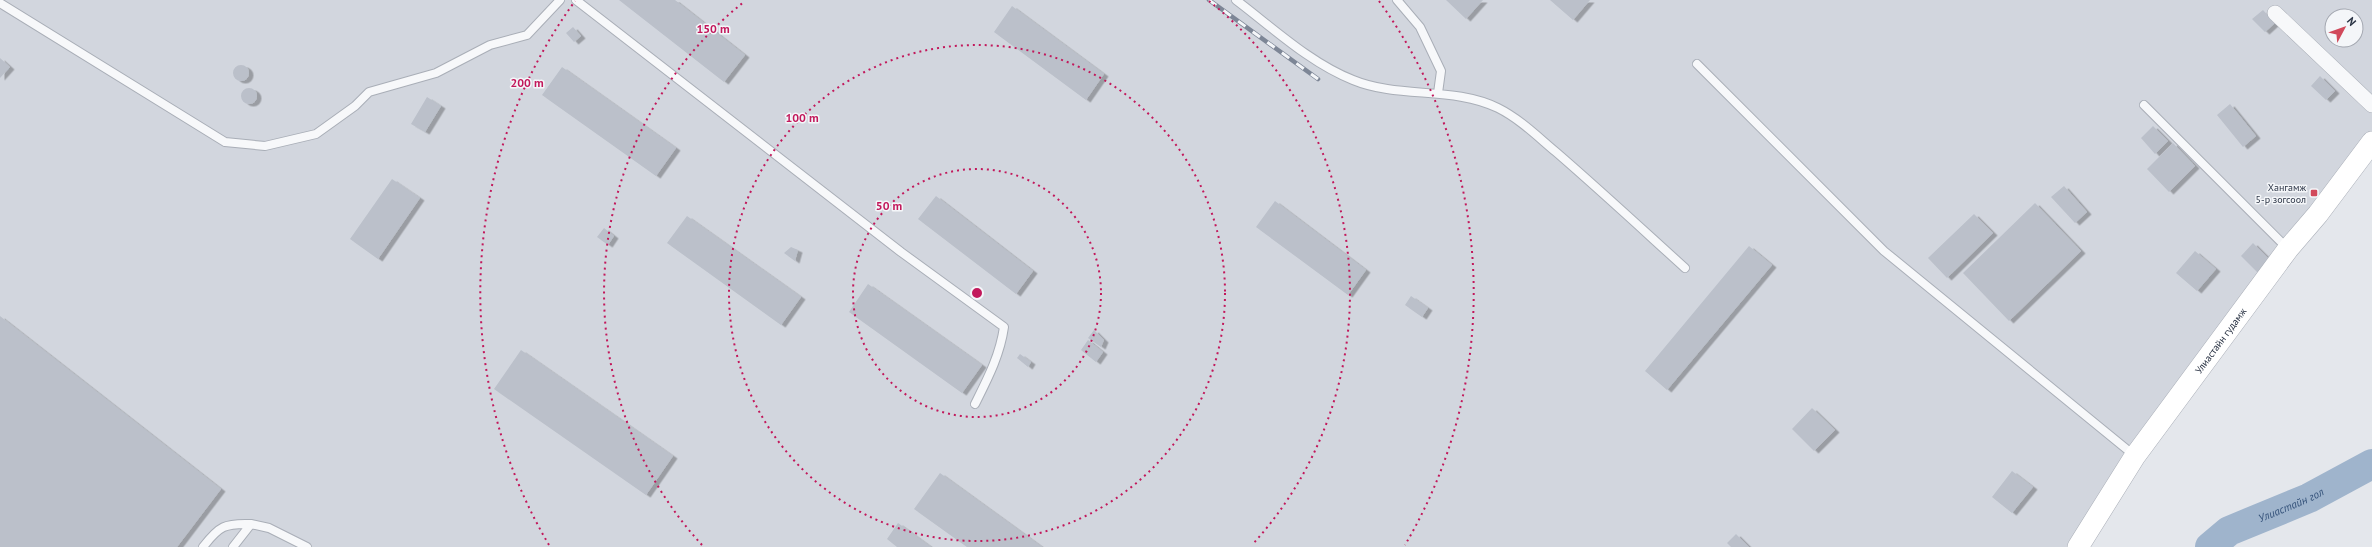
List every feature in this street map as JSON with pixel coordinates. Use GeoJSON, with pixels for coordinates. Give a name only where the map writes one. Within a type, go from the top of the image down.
{"type":"FeatureCollection","features":[{"type":"Feature","properties":{"kind":"main road","name":"Улиастайн гудамж"},"geometry":{"type":"LineString","coordinates":[[2078,547],[2135,456],[2288,249],[2318,214],[2372,142]]}},
{"type":"Feature","properties":{"kind":"street"},"geometry":{"type":"LineString","coordinates":[[2274,12],[2372,105]]}},
{"type":"Feature","properties":{"kind":"lane"},"geometry":{"type":"LineString","coordinates":[[0,4],[225,142],[265,146],[316,134],[355,106],[369,92],[436,73],[490,45],[527,35],[560,0]]}},
{"type":"Feature","properties":{"kind":"lane"},"geometry":{"type":"LineString","coordinates":[[576,0],[901,252],[1004,327],[994,366],[975,404]]}},
{"type":"Feature","properties":{"kind":"lane"},"geometry":{"type":"LineString","coordinates":[[1236,0],[1320,63],[1354,81],[1396,90],[1438,93],[1498,108],[1511,116],[1603,192],[1685,268]]}},
{"type":"Feature","properties":{"kind":"lane"},"geometry":{"type":"LineString","coordinates":[[1397,0],[1420,28],[1440,71],[1438,93]]}},
{"type":"Feature","properties":{"kind":"lane"},"geometry":{"type":"LineString","coordinates":[[1697,64],[1884,251],[2135,456]]}},
{"type":"Feature","properties":{"kind":"lane"},"geometry":{"type":"LineString","coordinates":[[2144,105],[2288,249]]}},
{"type":"Feature","properties":{"kind":"lane"},"geometry":{"type":"LineString","coordinates":[[203,547],[223,526],[235,523],[251,524],[269,528],[307,547]]}},
{"type":"Feature","properties":{"kind":"lane"},"geometry":{"type":"LineString","coordinates":[[233,547],[251,524]]}},
{"type":"Feature","properties":{"kind":"shaded area"},"geometry":{"type":"Polygon","coordinates":[[[0,0],[2372,0],[2372,133],[2069,547],[0,547],[0,0]]]}},
{"type":"Feature","properties":{"kind":"building"},"geometry":{"type":"Polygon","coordinates":[[[619,0],[675,0],[745,55],[724,82],[619,0]]]}},
{"type":"Feature","properties":{"kind":"building"},"geometry":{"type":"Polygon","coordinates":[[[1446,0],[1483,0],[1466,19],[1446,0]]]}},
{"type":"Feature","properties":{"kind":"building"},"geometry":{"type":"Polygon","coordinates":[[[1550,0],[1590,0],[1573,20],[1550,0]]]}},
{"type":"Feature","properties":{"kind":"building"},"geometry":{"type":"Polygon","coordinates":[[[1012,6],[1104,74],[1086,100],[994,32],[1012,6]]]}},
{"type":"Feature","properties":{"kind":"building"},"geometry":{"type":"Polygon","coordinates":[[[2263,10],[2275,23],[2265,32],[2252,19],[2263,10]]]}},
{"type":"Feature","properties":{"kind":"building"},"geometry":{"type":"Polygon","coordinates":[[[573,27],[581,36],[574,42],[566,33],[573,27]]]}},
{"type":"Feature","properties":{"kind":"building"},"geometry":{"type":"Polygon","coordinates":[[[0,58],[10,67],[0,78],[0,58]]]}},
{"type":"Feature","properties":{"kind":"building"},"geometry":{"type":"Polygon","coordinates":[[[241,65],[247,67],[249,73],[247,79],[241,81],[235,79],[233,73],[235,67],[241,65]]]}},
{"type":"Feature","properties":{"kind":"building"},"geometry":{"type":"Polygon","coordinates":[[[562,67],[676,148],[656,176],[542,95],[562,67]]]}},
{"type":"Feature","properties":{"kind":"building"},"geometry":{"type":"Polygon","coordinates":[[[2320,76],[2335,91],[2326,100],[2311,86],[2320,76]]]}},
{"type":"Feature","properties":{"kind":"building"},"geometry":{"type":"Polygon","coordinates":[[[249,88],[255,90],[257,96],[255,102],[249,104],[243,102],[241,96],[243,90],[249,88]]]}},
{"type":"Feature","properties":{"kind":"building"},"geometry":{"type":"Polygon","coordinates":[[[427,97],[441,106],[425,132],[411,124],[427,97]]]}},
{"type":"Feature","properties":{"kind":"building"},"geometry":{"type":"Polygon","coordinates":[[[2230,104],[2256,136],[2243,147],[2217,115],[2230,104]]]}},
{"type":"Feature","properties":{"kind":"building"},"geometry":{"type":"Polygon","coordinates":[[[2153,126],[2168,141],[2155,154],[2141,138],[2153,126]]]}},
{"type":"Feature","properties":{"kind":"building"},"geometry":{"type":"Polygon","coordinates":[[[2173,143],[2195,166],[2169,192],[2147,169],[2173,143]]]}},
{"type":"Feature","properties":{"kind":"building"},"geometry":{"type":"Polygon","coordinates":[[[392,179],[420,198],[378,259],[350,239],[392,179]]]}},
{"type":"Feature","properties":{"kind":"building"},"geometry":{"type":"Polygon","coordinates":[[[2064,186],[2087,212],[2075,223],[2051,197],[2064,186]]]}},
{"type":"Feature","properties":{"kind":"building"},"geometry":{"type":"Polygon","coordinates":[[[936,196],[1033,271],[1016,294],[918,219],[936,196]]]}},
{"type":"Feature","properties":{"kind":"building"},"geometry":{"type":"Polygon","coordinates":[[[1275,201],[1366,270],[1348,295],[1256,227],[1275,201]]]}},
{"type":"Feature","properties":{"kind":"building"},"geometry":{"type":"Polygon","coordinates":[[[2035,203],[2081,251],[2009,321],[1963,273],[2035,203]]]}},
{"type":"Feature","properties":{"kind":"building"},"geometry":{"type":"Polygon","coordinates":[[[1974,214],[1993,233],[1947,278],[1928,258],[1974,214]]]}},
{"type":"Feature","properties":{"kind":"building"},"geometry":{"type":"Polygon","coordinates":[[[687,216],[801,297],[781,325],[667,243],[687,216]]]}},
{"type":"Feature","properties":{"kind":"building"},"geometry":{"type":"Polygon","coordinates":[[[604,228],[614,236],[608,245],[597,237],[604,228]]]}},
{"type":"Feature","properties":{"kind":"building"},"geometry":{"type":"Polygon","coordinates":[[[2253,243],[2270,260],[2258,273],[2241,256],[2253,243]]]}},
{"type":"Feature","properties":{"kind":"building"},"geometry":{"type":"Polygon","coordinates":[[[1749,246],[1772,265],[1667,390],[1645,371],[1749,246]]]}},
{"type":"Feature","properties":{"kind":"building"},"geometry":{"type":"Polygon","coordinates":[[[791,247],[798,250],[795,261],[784,253],[791,247]]]}},
{"type":"Feature","properties":{"kind":"building"},"geometry":{"type":"Polygon","coordinates":[[[2195,251],[2216,269],[2197,291],[2176,273],[2195,251]]]}},
{"type":"Feature","properties":{"kind":"building"},"geometry":{"type":"Polygon","coordinates":[[[868,284],[982,365],[962,393],[849,312],[868,284]]]}},
{"type":"Feature","properties":{"kind":"building"},"geometry":{"type":"Polygon","coordinates":[[[1411,296],[1428,308],[1422,317],[1405,305],[1411,296]]]}},
{"type":"Feature","properties":{"kind":"building"},"geometry":{"type":"Polygon","coordinates":[[[0,316],[221,489],[177,547],[0,547],[0,316]]]}},
{"type":"Feature","properties":{"kind":"building"},"geometry":{"type":"Polygon","coordinates":[[[1094,330],[1104,340],[1101,347],[1088,338],[1094,330]]]}},
{"type":"Feature","properties":{"kind":"building"},"geometry":{"type":"Polygon","coordinates":[[[1088,340],[1103,352],[1096,362],[1081,350],[1088,340]]]}},
{"type":"Feature","properties":{"kind":"building"},"geometry":{"type":"Polygon","coordinates":[[[521,350],[673,456],[646,495],[494,389],[521,350]]]}},
{"type":"Feature","properties":{"kind":"building"},"geometry":{"type":"Polygon","coordinates":[[[1020,354],[1031,362],[1028,367],[1017,358],[1020,354]]]}},
{"type":"Feature","properties":{"kind":"building"},"geometry":{"type":"Polygon","coordinates":[[[1812,408],[1835,430],[1814,451],[1792,429],[1812,408]]]}},
{"type":"Feature","properties":{"kind":"building"},"geometry":{"type":"Polygon","coordinates":[[[2012,471],[2033,487],[2012,513],[1992,497],[2012,471]]]}},
{"type":"Feature","properties":{"kind":"building"},"geometry":{"type":"Polygon","coordinates":[[[940,473],[1042,547],[967,547],[914,509],[940,473]]]}},
{"type":"Feature","properties":{"kind":"building"},"geometry":{"type":"Polygon","coordinates":[[[898,523],[931,547],[897,547],[887,539],[898,523]]]}},
{"type":"Feature","properties":{"kind":"building"},"geometry":{"type":"Polygon","coordinates":[[[1736,534],[1749,547],[1731,547],[1727,543],[1736,534]]]}},
{"type":"Feature","properties":{"kind":"waterway","name":"Улиастайн гол"},"geometry":{"type":"LineString","coordinates":[[2210,547],[2229,531],[2309,498],[2372,464]]}},
{"type":"Feature","properties":{"kind":"railway"},"geometry":{"type":"LineString","coordinates":[[1209,0],[1318,79]]}},
{"type":"Feature","properties":{"kind":"place","name":"Хангамж 5-р зогсоол"},"geometry":{"type":"Point","coordinates":[2314,193]}}]}
